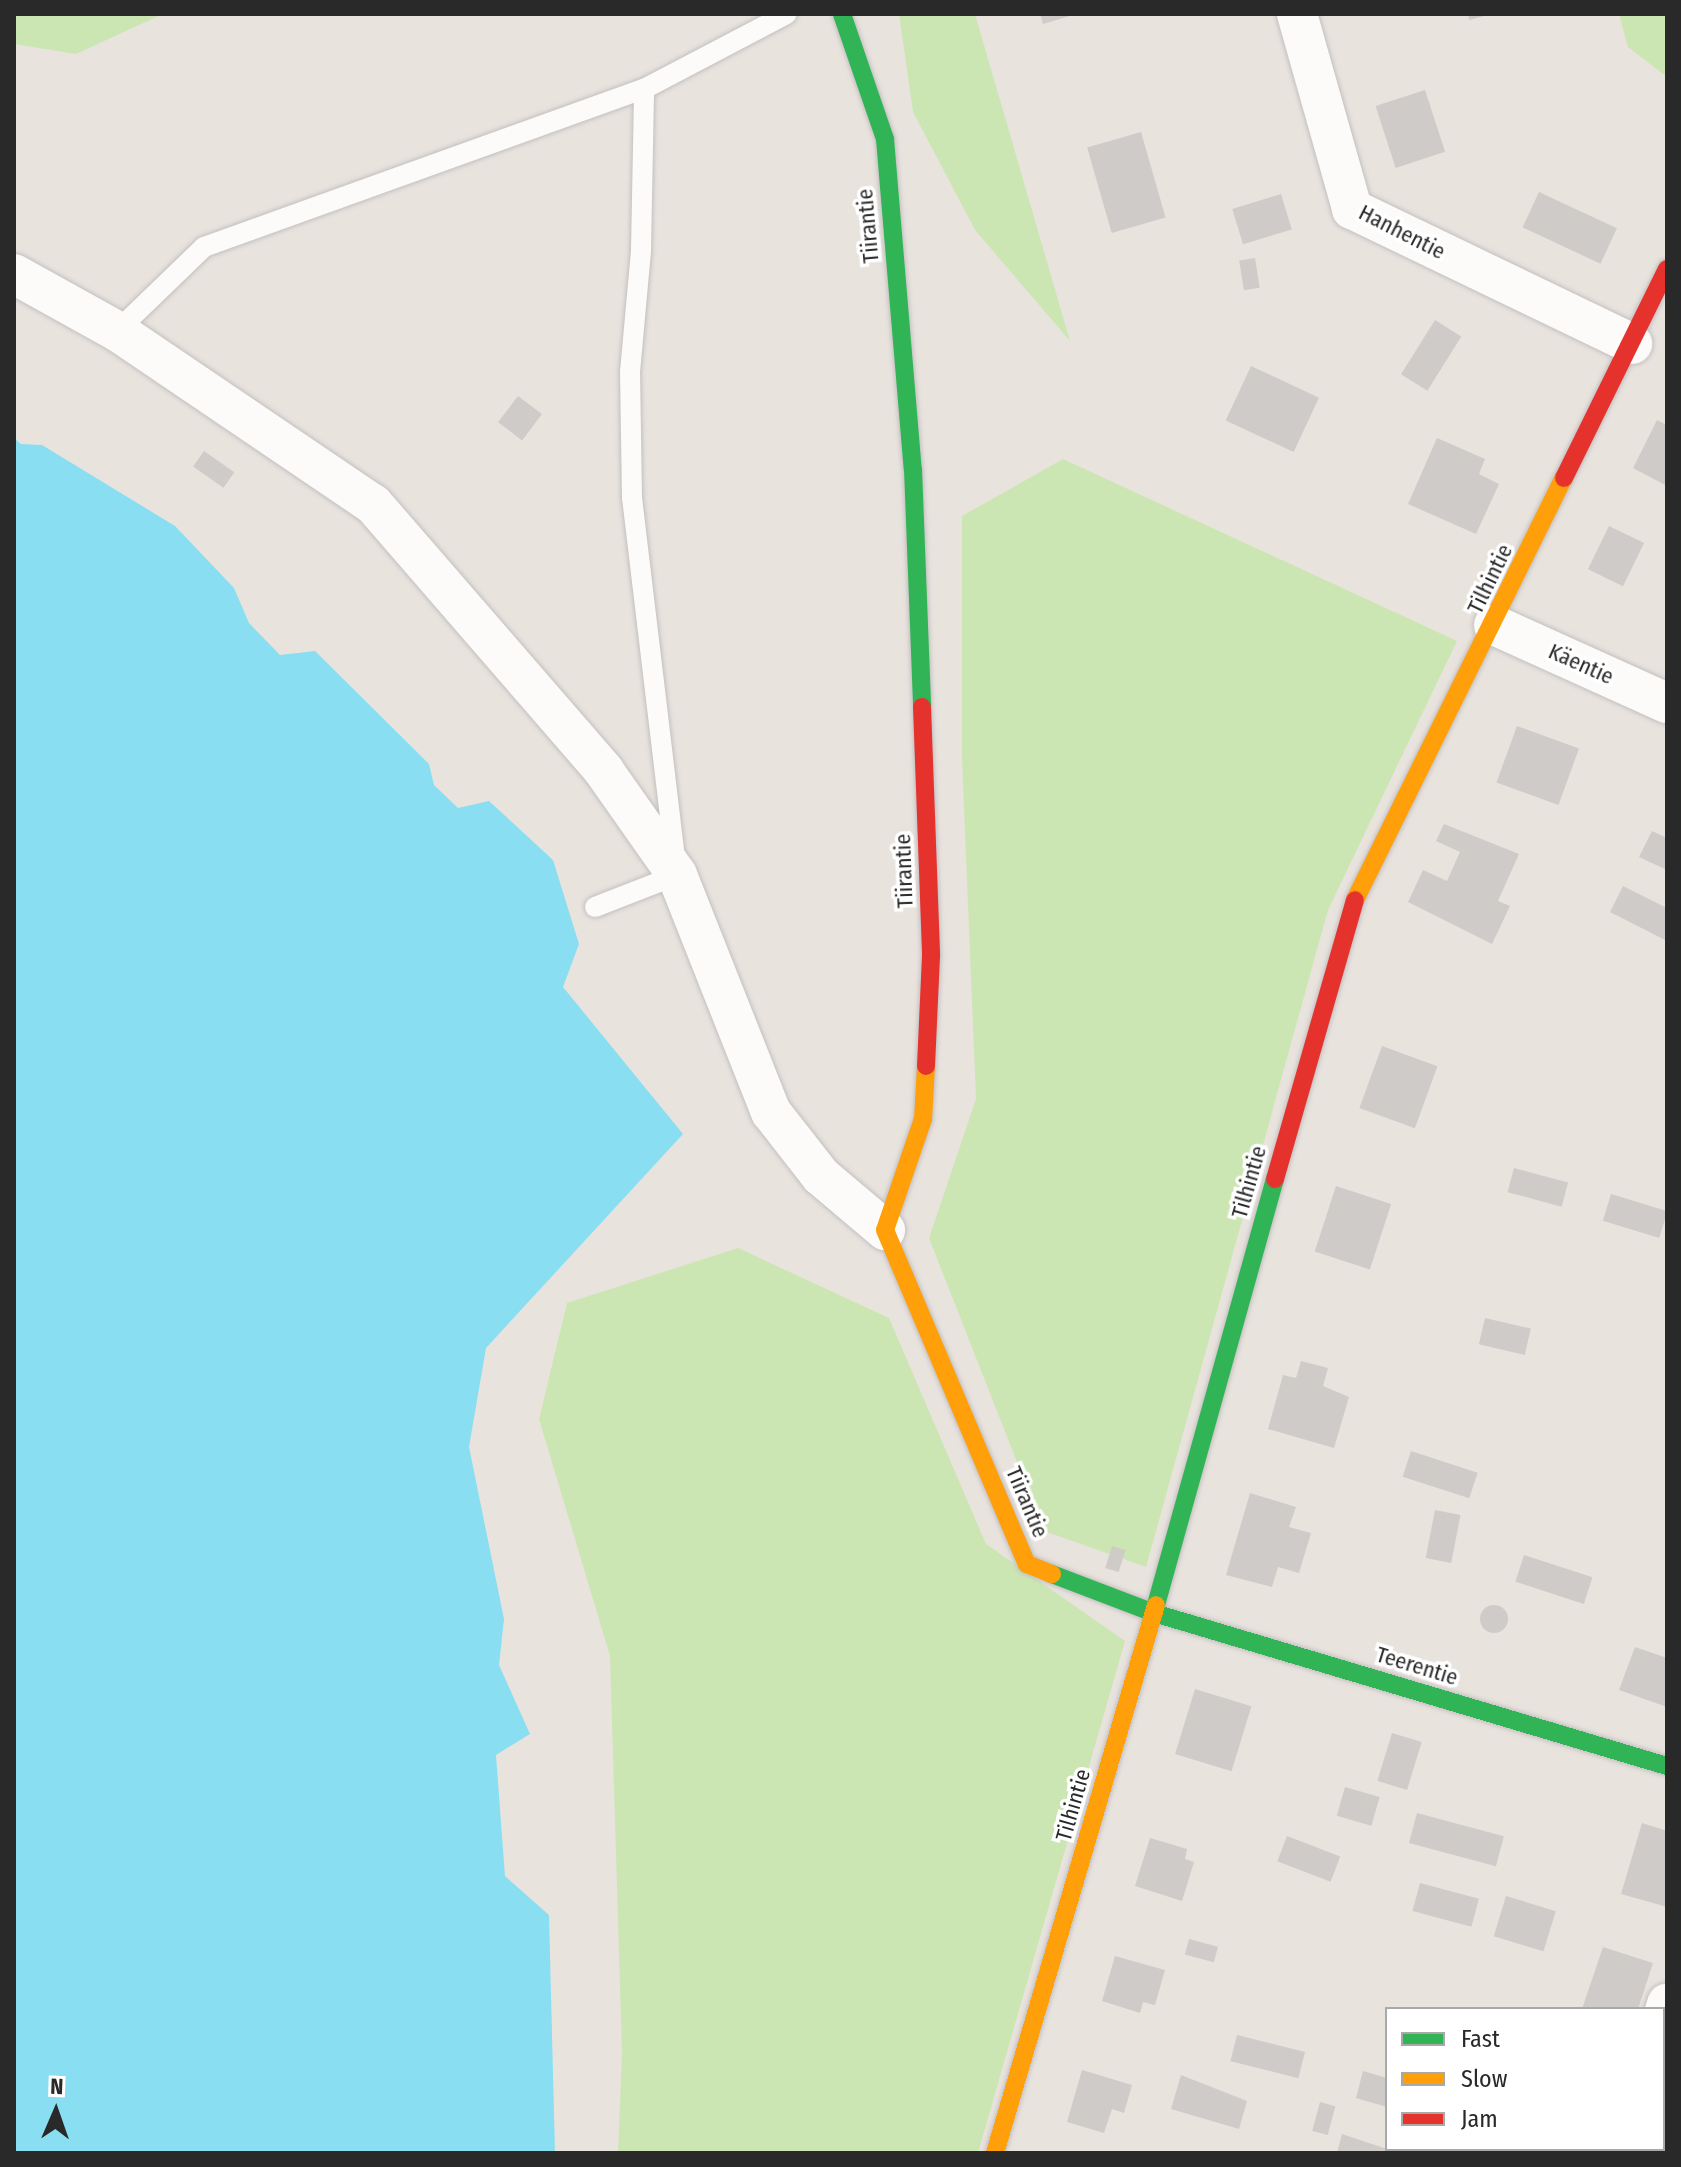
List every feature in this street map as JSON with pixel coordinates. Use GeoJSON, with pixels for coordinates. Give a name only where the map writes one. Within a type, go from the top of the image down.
{"type":"FeatureCollection","features":[{"type":"Feature","properties":{"kind":"street","name":"Tiirantie"},"geometry":{"type":"LineString","coordinates":[[842,14],[885,139],[913,469],[930,924],[923,1119],[885,1230],[1027,1564],[1154,1613]]}},
{"type":"Feature","properties":{"kind":"street","name":"Hanhentie"},"geometry":{"type":"LineString","coordinates":[[1297,14],[1352,209],[1632,344]]}},
{"type":"Feature","properties":{"kind":"street","name":"Tilhintie"},"geometry":{"type":"LineString","coordinates":[[995,2153],[1154,1613],[1348,915],[1494,625],[1667,269]]}},
{"type":"Feature","properties":{"kind":"street"},"geometry":{"type":"LineString","coordinates":[[14,274],[117,331],[373,504],[539,691],[604,771],[677,875],[771,1112],[821,1176],[885,1230]]}},
{"type":"Feature","properties":{"kind":"street","name":"Käentie"},"geometry":{"type":"LineString","coordinates":[[1494,625],[1667,703]]}},
{"type":"Feature","properties":{"kind":"street","name":"Teerentie"},"geometry":{"type":"LineString","coordinates":[[1154,1613],[1667,1766]]}},
{"type":"Feature","properties":{"kind":"lane"},"geometry":{"type":"LineString","coordinates":[[117,331],[204,247],[644,89],[787,14]]}},
{"type":"Feature","properties":{"kind":"lane"},"geometry":{"type":"LineString","coordinates":[[595,907],[677,875],[632,498],[630,372],[641,250],[644,89]]}},
{"type":"Feature","properties":{"kind":"green space"},"geometry":{"type":"Polygon","coordinates":[[[14,14],[163,14],[76,54],[14,44],[14,14]]]}},
{"type":"Feature","properties":{"kind":"green space"},"geometry":{"type":"Polygon","coordinates":[[[899,14],[975,14],[1070,341],[975,230],[913,112],[899,14]]]}},
{"type":"Feature","properties":{"kind":"green space"},"geometry":{"type":"Polygon","coordinates":[[[1619,14],[1667,14],[1667,77],[1628,47],[1619,14]]]}},
{"type":"Feature","properties":{"kind":"green space"},"geometry":{"type":"Polygon","coordinates":[[[1063,459],[1457,641],[1328,910],[1146,1567],[1044,1531],[929,1238],[976,1099],[962,760],[962,516],[1063,459]]]}},
{"type":"Feature","properties":{"kind":"green space"},"geometry":{"type":"Polygon","coordinates":[[[738,1248],[889,1318],[986,1544],[1125,1641],[978,2153],[618,2153],[622,2052],[610,1656],[539,1419],[567,1303],[738,1248]]]}},
{"type":"Feature","properties":{"kind":"green space"},"geometry":{"type":"Polygon","coordinates":[[[1667,2090],[1667,2153],[1648,2153],[1665,2151],[1667,2090]]]}},
{"type":"Feature","properties":{"kind":"water"},"geometry":{"type":"Polygon","coordinates":[[[14,438],[21,444],[42,445],[175,526],[234,588],[249,623],[280,655],[315,651],[429,764],[434,785],[458,808],[489,801],[553,860],[579,944],[563,987],[683,1134],[486,1348],[469,1447],[504,1619],[499,1665],[530,1734],[496,1755],[505,1876],[549,1915],[555,2153],[14,2153],[14,438]]]}},
{"type":"Feature","properties":{"kind":"building"},"geometry":{"type":"Polygon","coordinates":[[[1040,14],[1073,14],[1073,15],[1043,24],[1040,14]]]}},
{"type":"Feature","properties":{"kind":"building"},"geometry":{"type":"Polygon","coordinates":[[[1468,14],[1488,14],[1488,15],[1469,20],[1468,14]]]}},
{"type":"Feature","properties":{"kind":"building"},"geometry":{"type":"Polygon","coordinates":[[[1425,90],[1445,152],[1396,168],[1376,106],[1425,90]]]}},
{"type":"Feature","properties":{"kind":"building"},"geometry":{"type":"Polygon","coordinates":[[[1141,132],[1166,218],[1112,233],[1087,147],[1141,132]]]}},
{"type":"Feature","properties":{"kind":"building"},"geometry":{"type":"Polygon","coordinates":[[[1539,192],[1617,228],[1600,264],[1523,227],[1539,192]]]}},
{"type":"Feature","properties":{"kind":"building"},"geometry":{"type":"Polygon","coordinates":[[[1281,194],[1292,229],[1243,244],[1232,209],[1281,194]]]}},
{"type":"Feature","properties":{"kind":"building"},"geometry":{"type":"Polygon","coordinates":[[[1255,258],[1260,288],[1244,290],[1239,261],[1255,258]]]}},
{"type":"Feature","properties":{"kind":"building"},"geometry":{"type":"Polygon","coordinates":[[[1435,320],[1461,336],[1427,391],[1401,374],[1435,320]]]}},
{"type":"Feature","properties":{"kind":"building"},"geometry":{"type":"Polygon","coordinates":[[[1251,366],[1319,398],[1294,452],[1226,420],[1251,366]]]}},
{"type":"Feature","properties":{"kind":"building"},"geometry":{"type":"Polygon","coordinates":[[[518,396],[542,414],[522,440],[498,422],[518,396]]]}},
{"type":"Feature","properties":{"kind":"building"},"geometry":{"type":"Polygon","coordinates":[[[1657,420],[1667,425],[1667,486],[1633,468],[1657,420]]]}},
{"type":"Feature","properties":{"kind":"building"},"geometry":{"type":"Polygon","coordinates":[[[1437,438],[1485,459],[1479,474],[1499,484],[1476,534],[1408,504],[1437,438]]]}},
{"type":"Feature","properties":{"kind":"building"},"geometry":{"type":"Polygon","coordinates":[[[204,451],[234,472],[223,488],[193,467],[204,451]]]}},
{"type":"Feature","properties":{"kind":"building"},"geometry":{"type":"Polygon","coordinates":[[[1609,526],[1644,543],[1623,586],[1588,569],[1609,526]]]}},
{"type":"Feature","properties":{"kind":"building"},"geometry":{"type":"Polygon","coordinates":[[[1517,726],[1579,749],[1558,805],[1496,782],[1517,726]]]}},
{"type":"Feature","properties":{"kind":"building"},"geometry":{"type":"Polygon","coordinates":[[[1444,824],[1519,854],[1498,901],[1510,906],[1492,944],[1408,902],[1423,870],[1447,881],[1460,852],[1436,841],[1444,824]]]}},
{"type":"Feature","properties":{"kind":"building"},"geometry":{"type":"Polygon","coordinates":[[[1652,831],[1667,838],[1667,870],[1639,857],[1652,831]]]}},
{"type":"Feature","properties":{"kind":"building"},"geometry":{"type":"Polygon","coordinates":[[[1623,886],[1667,908],[1667,941],[1610,912],[1623,886]]]}},
{"type":"Feature","properties":{"kind":"building"},"geometry":{"type":"Polygon","coordinates":[[[1382,1046],[1437,1066],[1415,1128],[1359,1108],[1382,1046]]]}},
{"type":"Feature","properties":{"kind":"building"},"geometry":{"type":"Polygon","coordinates":[[[1514,1168],[1568,1182],[1562,1207],[1508,1192],[1514,1168]]]}},
{"type":"Feature","properties":{"kind":"building"},"geometry":{"type":"Polygon","coordinates":[[[1336,1186],[1391,1204],[1370,1270],[1315,1252],[1336,1186]]]}},
{"type":"Feature","properties":{"kind":"building"},"geometry":{"type":"Polygon","coordinates":[[[1611,1194],[1667,1211],[1659,1238],[1603,1221],[1611,1194]]]}},
{"type":"Feature","properties":{"kind":"building"},"geometry":{"type":"Polygon","coordinates":[[[1485,1318],[1531,1329],[1525,1355],[1479,1344],[1485,1318]]]}},
{"type":"Feature","properties":{"kind":"building"},"geometry":{"type":"Polygon","coordinates":[[[1301,1361],[1328,1368],[1323,1386],[1349,1397],[1334,1448],[1268,1429],[1283,1375],[1296,1378],[1301,1361]]]}},
{"type":"Feature","properties":{"kind":"building"},"geometry":{"type":"Polygon","coordinates":[[[1411,1451],[1478,1473],[1469,1498],[1403,1477],[1411,1451]]]}},
{"type":"Feature","properties":{"kind":"building"},"geometry":{"type":"Polygon","coordinates":[[[1250,1493],[1296,1507],[1289,1527],[1311,1533],[1299,1573],[1278,1567],[1272,1587],[1226,1575],[1250,1493]]]}},
{"type":"Feature","properties":{"kind":"building"},"geometry":{"type":"Polygon","coordinates":[[[1435,1510],[1461,1515],[1451,1563],[1426,1558],[1435,1510]]]}},
{"type":"Feature","properties":{"kind":"building"},"geometry":{"type":"Polygon","coordinates":[[[1112,1546],[1125,1550],[1119,1572],[1105,1568],[1112,1546]]]}},
{"type":"Feature","properties":{"kind":"building"},"geometry":{"type":"Polygon","coordinates":[[[1524,1555],[1592,1577],[1584,1604],[1515,1582],[1524,1555]]]}},
{"type":"Feature","properties":{"kind":"building"},"geometry":{"type":"Polygon","coordinates":[[[1494,1605],[1504,1609],[1508,1619],[1504,1629],[1494,1633],[1484,1629],[1480,1619],[1484,1609],[1494,1605]]]}},
{"type":"Feature","properties":{"kind":"building"},"geometry":{"type":"Polygon","coordinates":[[[1635,1647],[1667,1658],[1667,1707],[1619,1690],[1635,1647]]]}},
{"type":"Feature","properties":{"kind":"building"},"geometry":{"type":"Polygon","coordinates":[[[1195,1689],[1251,1706],[1232,1771],[1175,1754],[1195,1689]]]}},
{"type":"Feature","properties":{"kind":"building"},"geometry":{"type":"Polygon","coordinates":[[[1392,1733],[1422,1742],[1407,1790],[1377,1781],[1392,1733]]]}},
{"type":"Feature","properties":{"kind":"building"},"geometry":{"type":"Polygon","coordinates":[[[1345,1787],[1380,1797],[1371,1826],[1337,1816],[1345,1787]]]}},
{"type":"Feature","properties":{"kind":"building"},"geometry":{"type":"Polygon","coordinates":[[[1417,1813],[1504,1836],[1496,1866],[1409,1843],[1417,1813]]]}},
{"type":"Feature","properties":{"kind":"building"},"geometry":{"type":"Polygon","coordinates":[[[1642,1823],[1667,1831],[1667,1907],[1621,1894],[1642,1823]]]}},
{"type":"Feature","properties":{"kind":"building"},"geometry":{"type":"Polygon","coordinates":[[[1287,1836],[1340,1856],[1331,1882],[1277,1861],[1287,1836]]]}},
{"type":"Feature","properties":{"kind":"building"},"geometry":{"type":"Polygon","coordinates":[[[1150,1838],[1187,1849],[1185,1859],[1194,1862],[1182,1901],[1135,1886],[1150,1838]]]}},
{"type":"Feature","properties":{"kind":"building"},"geometry":{"type":"Polygon","coordinates":[[[1420,1883],[1479,1899],[1471,1927],[1412,1911],[1420,1883]]]}},
{"type":"Feature","properties":{"kind":"building"},"geometry":{"type":"Polygon","coordinates":[[[1506,1896],[1556,1911],[1543,1951],[1494,1936],[1506,1896]]]}},
{"type":"Feature","properties":{"kind":"building"},"geometry":{"type":"Polygon","coordinates":[[[1189,1939],[1218,1947],[1214,1962],[1185,1954],[1189,1939]]]}},
{"type":"Feature","properties":{"kind":"building"},"geometry":{"type":"Polygon","coordinates":[[[1603,1947],[1653,1963],[1639,2007],[1583,2007],[1603,1947]]]}},
{"type":"Feature","properties":{"kind":"building"},"geometry":{"type":"Polygon","coordinates":[[[1115,1956],[1165,1970],[1155,2005],[1143,2002],[1140,2013],[1102,2001],[1115,1956]]]}},
{"type":"Feature","properties":{"kind":"building"},"geometry":{"type":"Polygon","coordinates":[[[1237,2035],[1305,2052],[1298,2078],[1230,2061],[1237,2035]]]}},
{"type":"Feature","properties":{"kind":"building"},"geometry":{"type":"Polygon","coordinates":[[[1082,2070],[1132,2085],[1124,2113],[1112,2109],[1104,2133],[1067,2122],[1082,2070]]]}},
{"type":"Feature","properties":{"kind":"building"},"geometry":{"type":"Polygon","coordinates":[[[1363,2071],[1385,2077],[1385,2106],[1356,2098],[1363,2071]]]}},
{"type":"Feature","properties":{"kind":"building"},"geometry":{"type":"Polygon","coordinates":[[[1181,2075],[1247,2101],[1239,2129],[1171,2109],[1181,2075]]]}},
{"type":"Feature","properties":{"kind":"building"},"geometry":{"type":"Polygon","coordinates":[[[1320,2102],[1335,2106],[1328,2135],[1312,2131],[1320,2102]]]}},
{"type":"Feature","properties":{"kind":"building"},"geometry":{"type":"Polygon","coordinates":[[[1342,2134],[1385,2148],[1385,2151],[1403,2153],[1337,2153],[1342,2134]]]}},
{"type":"Feature","properties":{"kind":"traffic: fast"},"geometry":{"type":"LineString","coordinates":[[842,14],[885,139],[913,469],[922,707]]}},
{"type":"Feature","properties":{"kind":"traffic: fast"},"geometry":{"type":"LineString","coordinates":[[1156,1605],[1275,1179]]}},
{"type":"Feature","properties":{"kind":"traffic: fast"},"geometry":{"type":"LineString","coordinates":[[1052,1574],[1154,1613],[1667,1766]]}},
{"type":"Feature","properties":{"kind":"traffic: slow"},"geometry":{"type":"LineString","coordinates":[[1355,900],[1564,478]]}},
{"type":"Feature","properties":{"kind":"traffic: slow"},"geometry":{"type":"LineString","coordinates":[[926,1066],[923,1119],[885,1230],[1027,1564],[1052,1574]]}},
{"type":"Feature","properties":{"kind":"traffic: slow"},"geometry":{"type":"LineString","coordinates":[[995,2153],[1156,1605]]}},
{"type":"Feature","properties":{"kind":"traffic: jam"},"geometry":{"type":"LineString","coordinates":[[1564,478],[1667,269]]}},
{"type":"Feature","properties":{"kind":"traffic: jam"},"geometry":{"type":"LineString","coordinates":[[922,707],[931,956],[926,1066]]}},
{"type":"Feature","properties":{"kind":"traffic: jam"},"geometry":{"type":"LineString","coordinates":[[1275,1179],[1355,900]]}}]}
